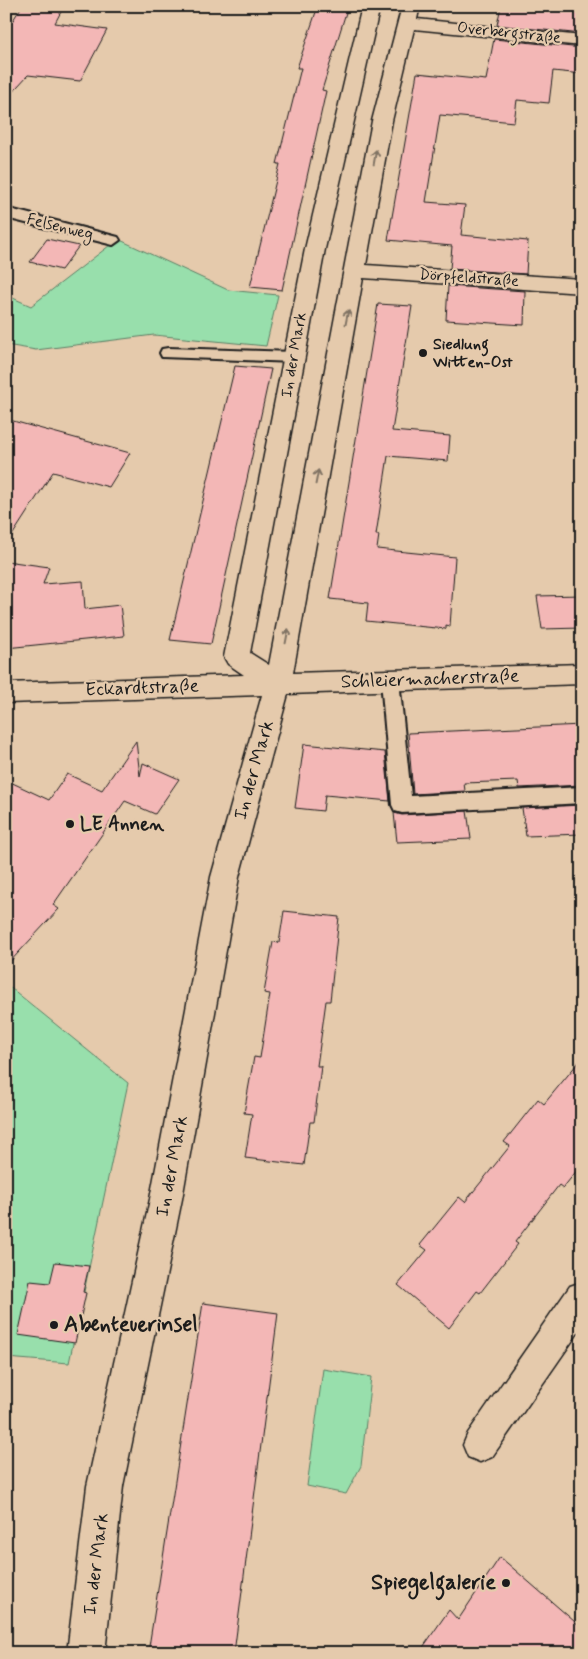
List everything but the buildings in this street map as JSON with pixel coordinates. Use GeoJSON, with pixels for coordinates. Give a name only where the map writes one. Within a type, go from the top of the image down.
{"type":"FeatureCollection","features":[{"type":"Feature","properties":{"kind":"street","name":"In der Mark"},"geometry":{"type":"LineString","coordinates":[[278,684],[237,657],[343,110],[370,6]]}},
{"type":"Feature","properties":{"kind":"street","name":"In der Mark"},"geometry":{"type":"LineString","coordinates":[[86,1653],[105,1486],[166,1199],[225,877],[278,684],[356,271],[382,121],[408,15]]}},
{"type":"Feature","properties":{"kind":"street","name":"Overbergstraße"},"geometry":{"type":"LineString","coordinates":[[408,15],[582,40]]}},
{"type":"Feature","properties":{"kind":"street","name":"Dörpfeldstraße"},"geometry":{"type":"LineString","coordinates":[[356,271],[582,286]]}},
{"type":"Feature","properties":{"kind":"street","name":"Schleiermacherstraße"},"geometry":{"type":"LineString","coordinates":[[278,684],[582,674]]}},
{"type":"Feature","properties":{"kind":"street","name":"Eckardtstraße"},"geometry":{"type":"LineString","coordinates":[[6,693],[278,684]]}},
{"type":"Feature","properties":{"kind":"street"},"geometry":{"type":"LineString","coordinates":[[480,1445],[582,1298]]}},
{"type":"Feature","properties":{"kind":"lane","name":"Felsenweg"},"geometry":{"type":"LineString","coordinates":[[6,213],[113,240]]}},
{"type":"Feature","properties":{"kind":"lane"},"geometry":{"type":"LineString","coordinates":[[168,353],[294,357]]}},
{"type":"Feature","properties":{"kind":"lane"},"geometry":{"type":"LineString","coordinates":[[390,680],[402,805],[582,795]]}},
{"type":"Feature","properties":{"kind":"green space"},"geometry":{"type":"Polygon","coordinates":[[[118,239],[228,290],[278,295],[266,346],[154,335],[36,350],[6,345],[6,295],[31,306],[118,239]]]}},
{"type":"Feature","properties":{"kind":"green space"},"geometry":{"type":"Polygon","coordinates":[[[6,984],[128,1083],[69,1363],[6,1358],[6,984]]]}},
{"type":"Feature","properties":{"kind":"green space"},"geometry":{"type":"Polygon","coordinates":[[[323,1369],[371,1377],[361,1466],[346,1494],[307,1486],[323,1369]]]}},
{"type":"Feature","properties":{"kind":"place","name":"Siedlung Witten-Ost"},"geometry":{"type":"Point","coordinates":[423,353]}},
{"type":"Feature","properties":{"kind":"place","name":"LE Annen"},"geometry":{"type":"Point","coordinates":[70,824]}},
{"type":"Feature","properties":{"kind":"place","name":"Abenteuerinsel"},"geometry":{"type":"Point","coordinates":[54,1325]}},
{"type":"Feature","properties":{"kind":"place","name":"Spiegelgalerie"},"geometry":{"type":"Point","coordinates":[506,1583]}}]}
